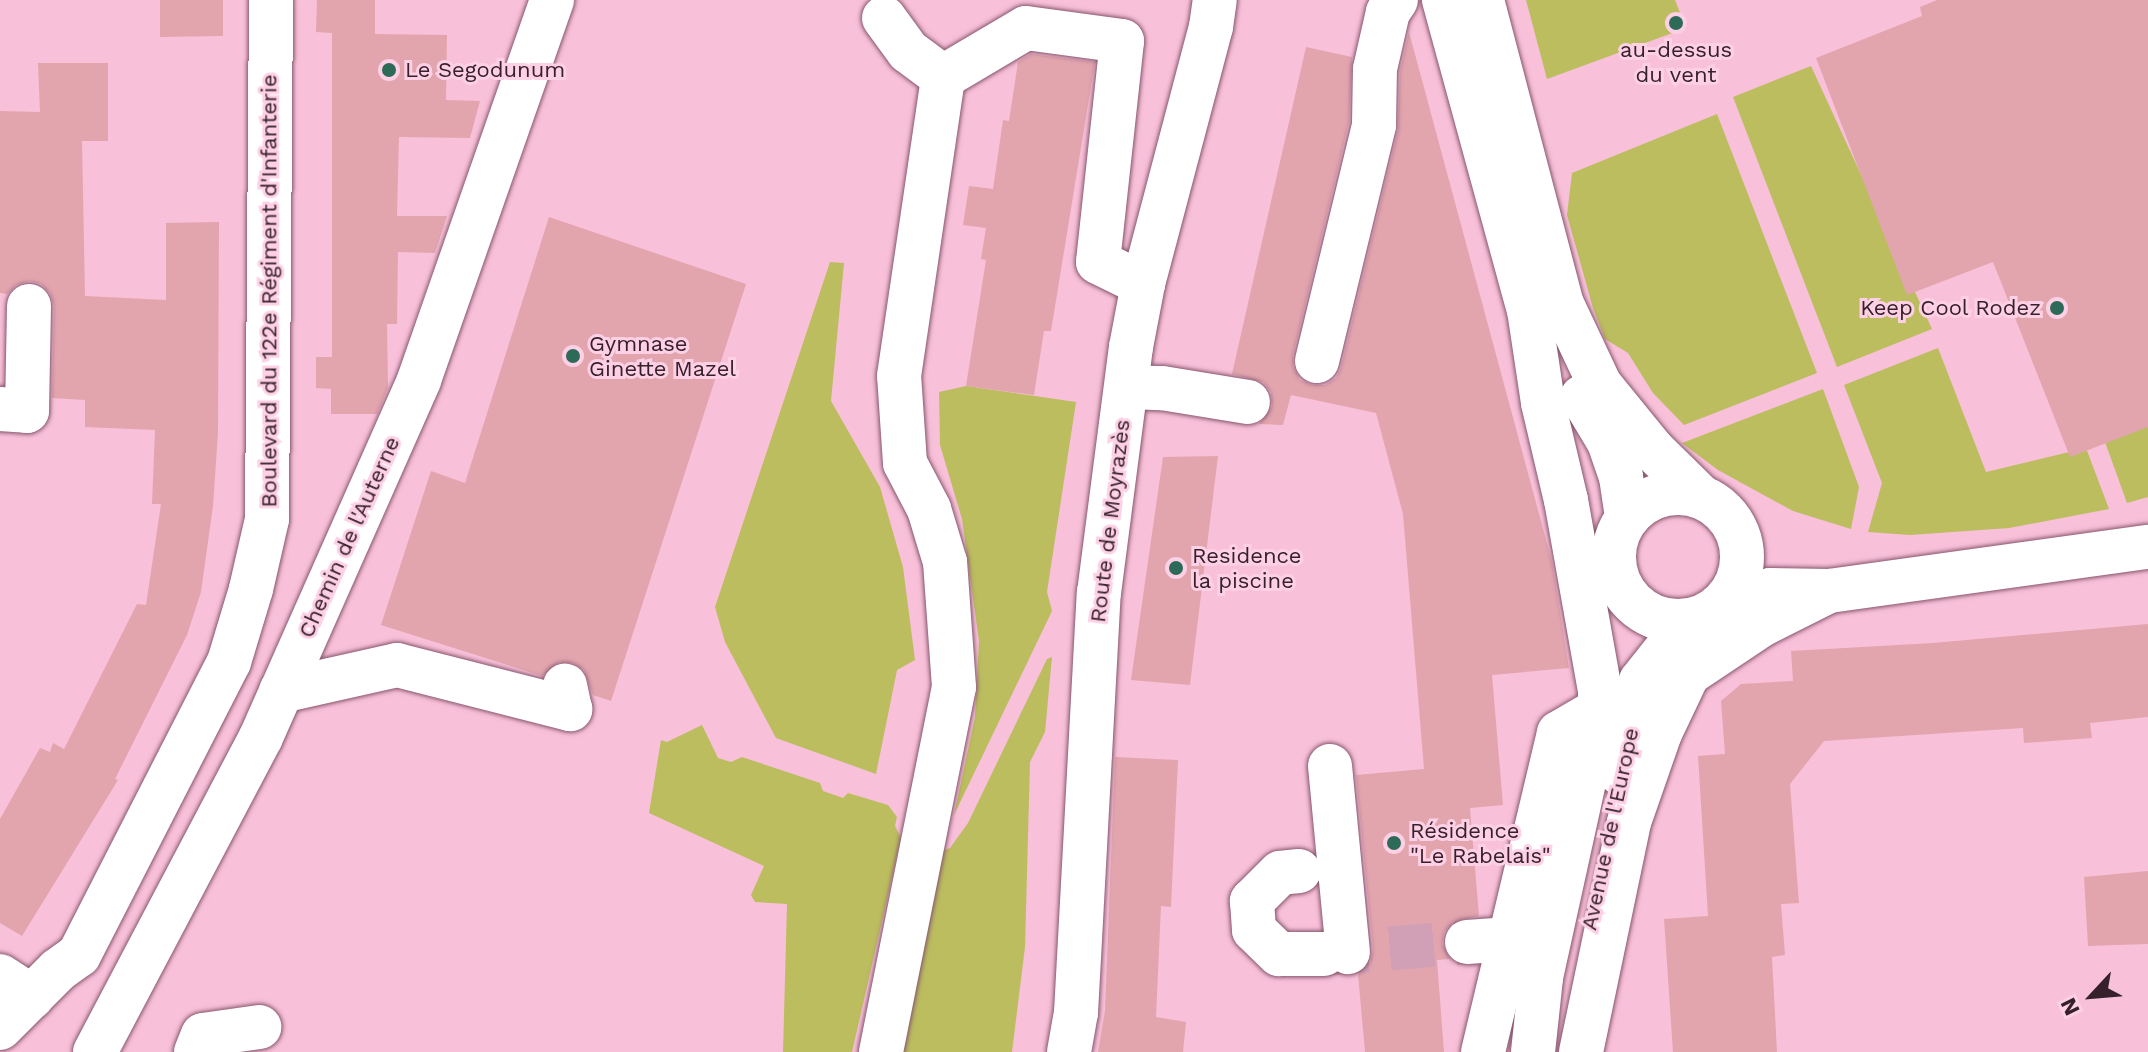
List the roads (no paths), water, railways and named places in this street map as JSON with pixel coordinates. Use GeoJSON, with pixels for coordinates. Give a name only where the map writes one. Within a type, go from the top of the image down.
{"type":"FeatureCollection","features":[{"type":"Feature","properties":{"kind":"main road","name":"Boulevard du 122e Régiment d'Infanterie"},"geometry":{"type":"LineString","coordinates":[[0,1028],[30,981],[79,955],[229,662],[267,519],[271,0]]}},
{"type":"Feature","properties":{"kind":"main road","name":"Chemin de l'Auterne"},"geometry":{"type":"LineString","coordinates":[[95,1052],[261,737],[419,380],[552,0]]}},
{"type":"Feature","properties":{"kind":"main road","name":"Route de Moyrazès"},"geometry":{"type":"LineString","coordinates":[[1069,1052],[1076,1013],[1099,593],[1131,347],[1143,284],[1211,27],[1215,0]]}},
{"type":"Feature","properties":{"kind":"main road"},"geometry":{"type":"LineString","coordinates":[[1317,361],[1374,125],[1375,69],[1388,12],[1396,0]]}},
{"type":"Feature","properties":{"kind":"main road"},"geometry":{"type":"LineString","coordinates":[[1444,0],[1529,310],[1543,403],[1566,500],[1600,700]]}},
{"type":"Feature","properties":{"kind":"main road"},"geometry":{"type":"LineString","coordinates":[[1482,0],[1561,302],[1600,385],[1653,450],[1701,497],[1731,521],[1740,538],[1743,557],[1740,577],[1731,594],[1703,615]]}},
{"type":"Feature","properties":{"kind":"main road"},"geometry":{"type":"LineString","coordinates":[[884,18],[908,51],[943,77]]}},
{"type":"Feature","properties":{"kind":"main road"},"geometry":{"type":"LineString","coordinates":[[943,77],[1026,28],[1122,41],[1098,262],[1143,284]]}},
{"type":"Feature","properties":{"kind":"main road"},"geometry":{"type":"LineString","coordinates":[[881,1052],[954,687],[945,562],[929,509],[905,463],[899,376],[943,77]]}},
{"type":"Feature","properties":{"kind":"main road"},"geometry":{"type":"LineString","coordinates":[[0,409],[27,411],[29,306]]}},
{"type":"Feature","properties":{"kind":"main road"},"geometry":{"type":"LineString","coordinates":[[1529,310],[1609,442],[1621,477],[1627,517]]}},
{"type":"Feature","properties":{"kind":"main road"},"geometry":{"type":"LineString","coordinates":[[1128,387],[1162,388],[1248,402]]}},
{"type":"Feature","properties":{"kind":"main road"},"geometry":{"type":"LineString","coordinates":[[1701,497],[1682,492],[1661,495],[1642,503],[1627,517],[1614,551],[1614,569],[1620,586],[1632,603],[1648,615],[1667,622],[1703,615],[1770,590],[1829,591],[2148,547]]}},
{"type":"Feature","properties":{"kind":"main road","name":"Avenue de l'Europe"},"geometry":{"type":"LineString","coordinates":[[1533,1052],[1533,968],[1608,678],[1620,586]]}},
{"type":"Feature","properties":{"kind":"main road"},"geometry":{"type":"LineString","coordinates":[[1581,1052],[1629,822],[1660,733],[1688,674],[1763,624],[1829,591]]}},
{"type":"Feature","properties":{"kind":"main road","name":"Avenue de l'Europe"},"geometry":{"type":"LineString","coordinates":[[1483,1052],[1533,968],[1641,681],[1703,615]]}},
{"type":"Feature","properties":{"kind":"main road"},"geometry":{"type":"LineString","coordinates":[[281,691],[435,659],[568,698]]}},
{"type":"Feature","properties":{"kind":"main road"},"geometry":{"type":"LineString","coordinates":[[1299,871],[1280,873],[1252,901],[1254,930],[1279,954],[1336,953],[1330,766]]}},
{"type":"Feature","properties":{"kind":"main road"},"geometry":{"type":"LineString","coordinates":[[1467,942],[1533,968]]}},
{"type":"Feature","properties":{"kind":"main road","name":"Avenue de l'Europe"},"geometry":{"type":"LineString","coordinates":[[1533,968],[1571,1052]]}},
{"type":"Feature","properties":{"kind":"main road"},"geometry":{"type":"LineString","coordinates":[[196,1052],[203,1035],[259,1027]]}},
{"type":"Feature","properties":{"kind":"tunnel"},"geometry":{"type":"LineString","coordinates":[[1324,954],[1467,942]]}},
{"type":"Feature","properties":{"kind":"place","name":"au-dessus du vent"},"geometry":{"type":"Point","coordinates":[1676,23]}},
{"type":"Feature","properties":{"kind":"place","name":"Le Segodunum"},"geometry":{"type":"Point","coordinates":[389,70]}},
{"type":"Feature","properties":{"kind":"place","name":"Keep Cool Rodez"},"geometry":{"type":"Point","coordinates":[2057,308]}},
{"type":"Feature","properties":{"kind":"place","name":"Gymnase Ginette Mazel"},"geometry":{"type":"Point","coordinates":[573,356]}},
{"type":"Feature","properties":{"kind":"place","name":"Residence la piscine"},"geometry":{"type":"Point","coordinates":[1176,568]}},
{"type":"Feature","properties":{"kind":"place","name":"Résidence \"Le Rabelais\""},"geometry":{"type":"Point","coordinates":[1394,843]}}]}
